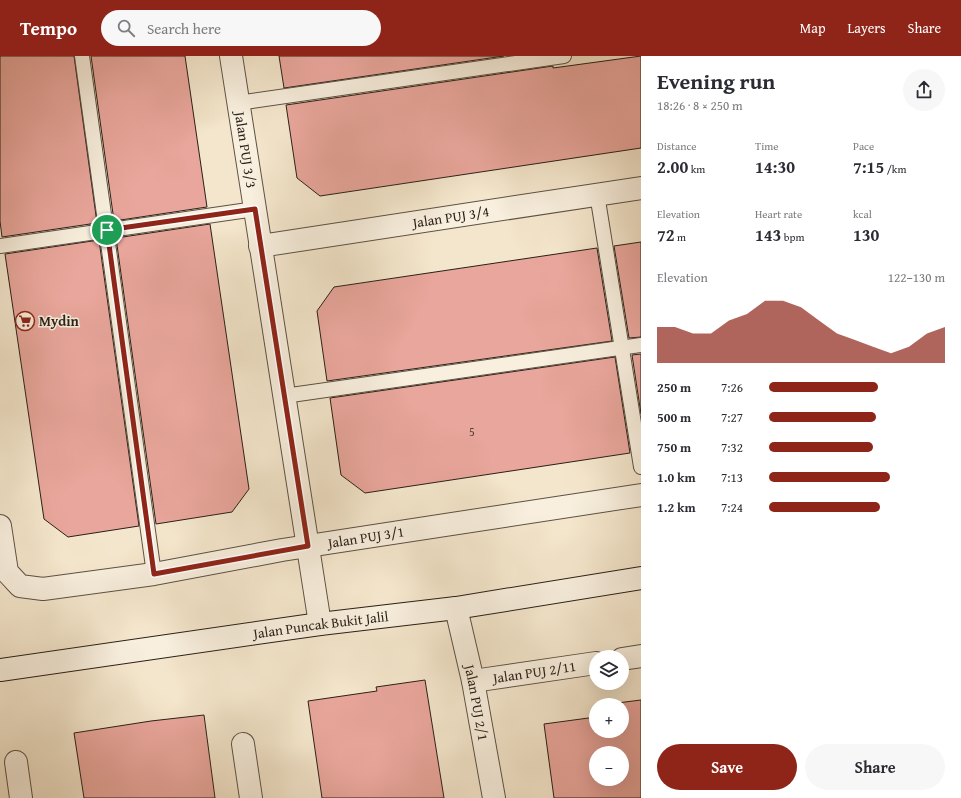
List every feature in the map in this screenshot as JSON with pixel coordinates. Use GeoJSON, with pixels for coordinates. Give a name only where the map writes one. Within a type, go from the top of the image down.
{"type":"FeatureCollection","features":[{"type":"Feature","properties":{"kind":"street","name":"Jalan PUJ 3/3"},"geometry":{"type":"LineString","coordinates":[[231,56],[320,624]]}},
{"type":"Feature","properties":{"kind":"street","name":"Jalan PUJ 3/4"},"geometry":{"type":"LineString","coordinates":[[260,246],[641,188]]}},
{"type":"Feature","properties":{"kind":"street","name":"Jalan PUJ 3/1"},"geometry":{"type":"LineString","coordinates":[[0,526],[7,572],[20,586],[43,589],[154,574],[308,546],[641,495]]}},
{"type":"Feature","properties":{"kind":"street","name":"Jalan Puncak Bukit Jalil"},"geometry":{"type":"LineString","coordinates":[[2,670],[320,624],[456,608],[641,578]]}},
{"type":"Feature","properties":{"kind":"street","name":"Jalan PUJ 2/1"},"geometry":{"type":"LineString","coordinates":[[456,608],[473,681],[494,798]]}},
{"type":"Feature","properties":{"kind":"street"},"geometry":{"type":"LineString","coordinates":[[629,658],[641,656]]}},
{"type":"Feature","properties":{"kind":"street","name":"Jalan PUJ 2/11"},"geometry":{"type":"LineString","coordinates":[[473,681],[589,664]]}},
{"type":"Feature","properties":{"kind":"street"},"geometry":{"type":"LineString","coordinates":[[243,744],[251,798]]}},
{"type":"Feature","properties":{"kind":"street"},"geometry":{"type":"LineString","coordinates":[[16,762],[21,798]]}},
{"type":"Feature","properties":{"kind":"lane"},"geometry":{"type":"LineString","coordinates":[[82,56],[154,574]]}},
{"type":"Feature","properties":{"kind":"lane"},"geometry":{"type":"LineString","coordinates":[[238,103],[564,56]]}},
{"type":"Feature","properties":{"kind":"lane"},"geometry":{"type":"LineString","coordinates":[[597,194],[641,467]]}},
{"type":"Feature","properties":{"kind":"lane"},"geometry":{"type":"LineString","coordinates":[[0,246],[255,209]]}},
{"type":"Feature","properties":{"kind":"lane"},"geometry":{"type":"LineString","coordinates":[[284,396],[641,345]]}},
{"type":"Feature","properties":{"kind":"building"},"geometry":{"type":"Polygon","coordinates":[[[0,56],[74,56],[97,223],[2,237],[0,221],[0,56]]]}},
{"type":"Feature","properties":{"kind":"building"},"geometry":{"type":"Polygon","coordinates":[[[91,56],[185,56],[207,207],[114,221],[91,56]]]}},
{"type":"Feature","properties":{"kind":"building"},"geometry":{"type":"Polygon","coordinates":[[[279,56],[504,56],[284,88],[279,56]]]}},
{"type":"Feature","properties":{"kind":"building"},"geometry":{"type":"Polygon","coordinates":[[[641,56],[641,148],[320,196],[297,178],[286,105],[553,66],[553,68],[641,56]]]}},
{"type":"Feature","properties":{"kind":"building"},"geometry":{"type":"Polygon","coordinates":[[[210,224],[249,489],[232,512],[156,524],[116,238],[210,224]]]}},
{"type":"Feature","properties":{"kind":"building"},"geometry":{"type":"Polygon","coordinates":[[[99,240],[139,526],[68,537],[44,519],[5,254],[99,240]]]}},
{"type":"Feature","properties":{"kind":"building"},"geometry":{"type":"Polygon","coordinates":[[[641,242],[641,337],[629,338],[614,246],[641,242]]]}},
{"type":"Feature","properties":{"kind":"building"},"geometry":{"type":"Polygon","coordinates":[[[597,248],[612,341],[327,381],[317,311],[334,287],[597,248]]]}},
{"type":"Feature","properties":{"kind":"building"},"geometry":{"type":"Polygon","coordinates":[[[641,354],[641,414],[632,355],[641,354]]]}},
{"type":"Feature","properties":{"kind":"building"},"geometry":{"type":"Polygon","coordinates":[[[615,357],[630,453],[365,493],[341,475],[330,398],[615,357]]]}},
{"type":"Feature","properties":{"kind":"building"},"geometry":{"type":"Polygon","coordinates":[[[425,680],[444,798],[322,798],[308,701],[377,691],[376,687],[425,680]]]}},
{"type":"Feature","properties":{"kind":"building"},"geometry":{"type":"Polygon","coordinates":[[[641,700],[641,798],[554,798],[544,724],[589,718],[589,738],[629,738],[629,702],[641,700]]]}},
{"type":"Feature","properties":{"kind":"building"},"geometry":{"type":"Polygon","coordinates":[[[204,715],[215,798],[84,798],[74,733],[151,721],[204,715]]]}},
{"type":"Feature","properties":{"kind":"place","name":"Mydin"},"geometry":{"type":"Point","coordinates":[25,321]}},
{"type":"Feature","properties":{"kind":"route"},"geometry":{"type":"LineString","coordinates":[[255,209],[308,546],[154,574],[107,230],[255,209]]}}]}
